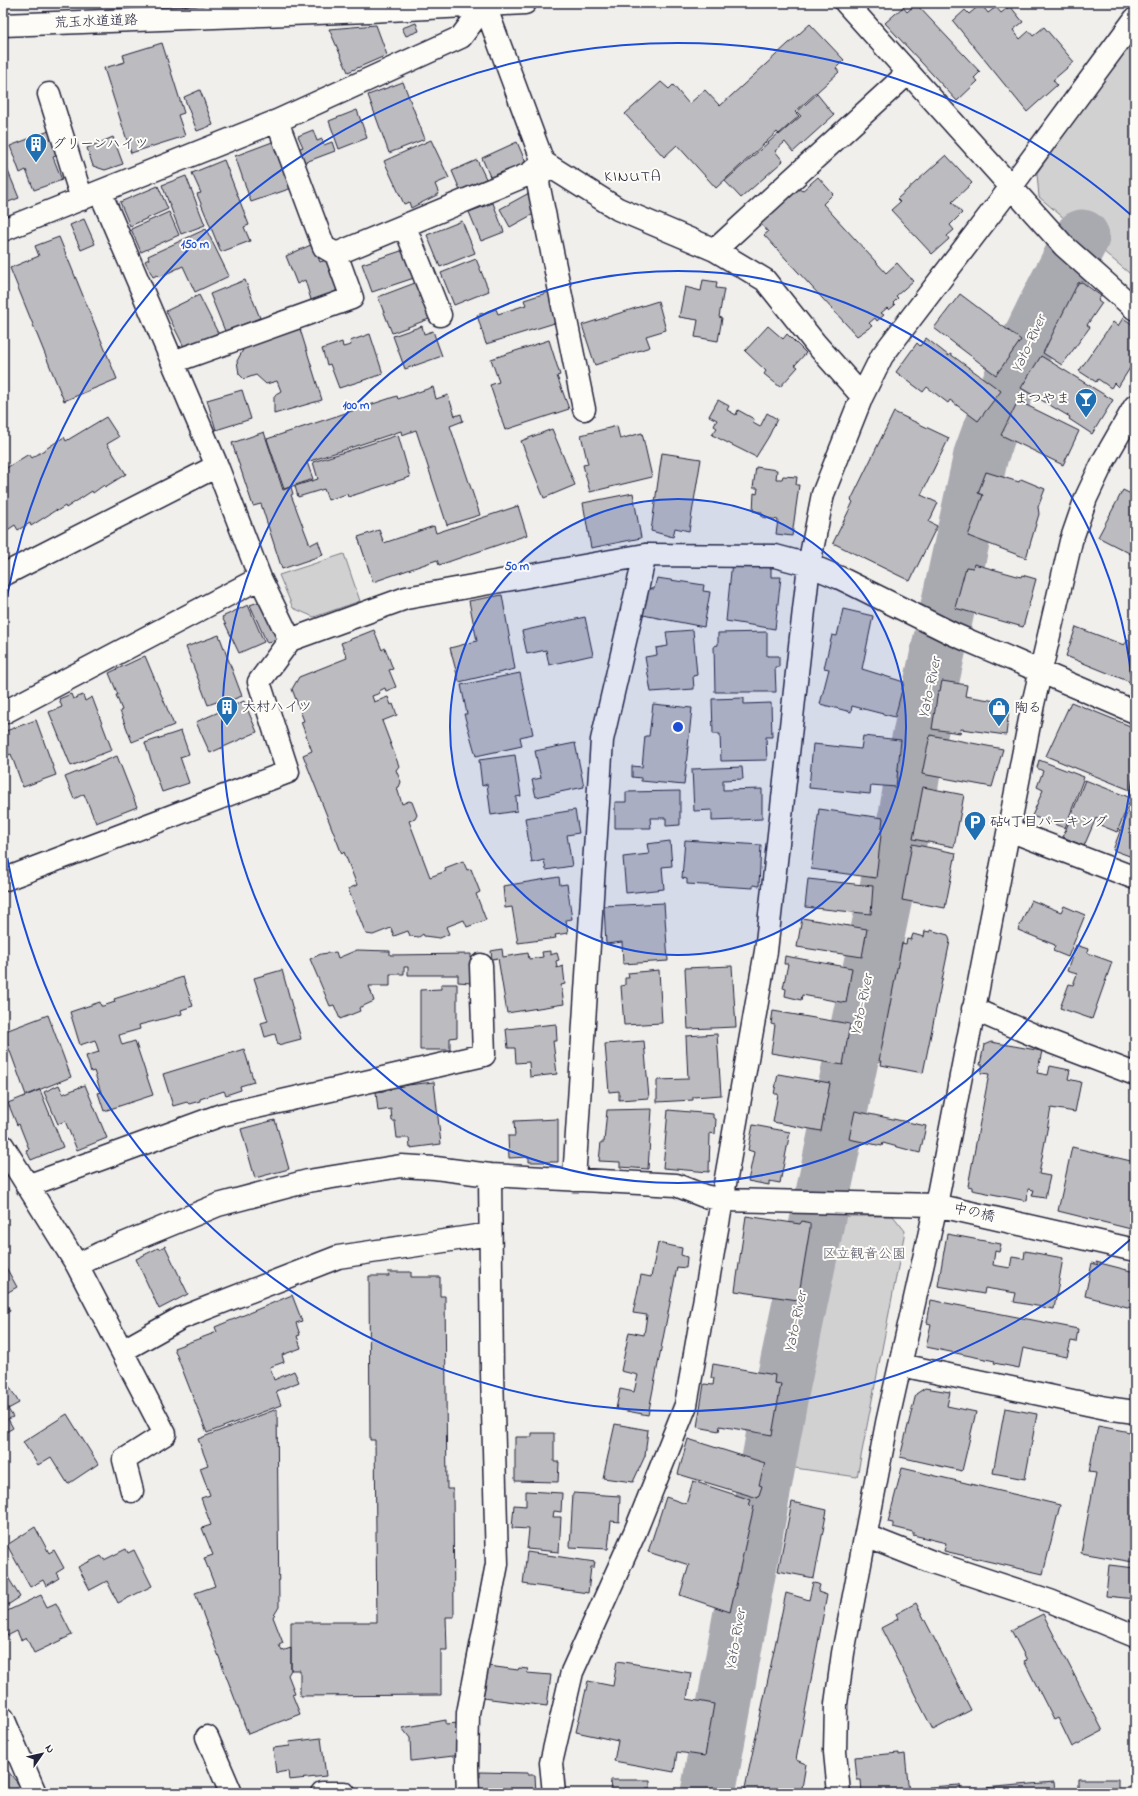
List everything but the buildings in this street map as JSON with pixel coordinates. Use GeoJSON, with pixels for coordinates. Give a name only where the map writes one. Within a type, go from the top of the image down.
{"type":"FeatureCollection","features":[{"type":"Feature","properties":{"kind":"street","name":"荒玉水道道路"},"geometry":{"type":"LineString","coordinates":[[3,26],[369,12],[484,4],[525,3]]}},
{"type":"Feature","properties":{"kind":"street"},"geometry":{"type":"LineString","coordinates":[[846,3],[1071,253],[1135,309]]}},
{"type":"Feature","properties":{"kind":"street"},"geometry":{"type":"LineString","coordinates":[[3,230],[277,120],[461,37],[484,4]]}},
{"type":"Feature","properties":{"kind":"street"},"geometry":{"type":"LineString","coordinates":[[484,4],[543,162],[538,183],[584,409]]}},
{"type":"Feature","properties":{"kind":"street"},"geometry":{"type":"LineString","coordinates":[[554,1793],[552,1764],[572,1672],[635,1532],[686,1405],[766,951],[809,565],[823,494],[862,396],[882,356],[1011,187],[1135,19]]}},
{"type":"Feature","properties":{"kind":"street"},"geometry":{"type":"LineString","coordinates":[[715,250],[908,73]]}},
{"type":"Feature","properties":{"kind":"street"},"geometry":{"type":"LineString","coordinates":[[49,94],[91,195],[173,362],[217,466],[260,578],[290,640]]}},
{"type":"Feature","properties":{"kind":"street"},"geometry":{"type":"LineString","coordinates":[[173,362],[352,298],[336,254],[324,247],[277,120]]}},
{"type":"Feature","properties":{"kind":"street"},"geometry":{"type":"LineString","coordinates":[[336,254],[405,227],[529,174],[543,162]]}},
{"type":"Feature","properties":{"kind":"street"},"geometry":{"type":"LineString","coordinates":[[543,162],[618,208],[715,250],[765,280],[815,343],[862,396]]}},
{"type":"Feature","properties":{"kind":"street"},"geometry":{"type":"LineString","coordinates":[[405,227],[440,315]]}},
{"type":"Feature","properties":{"kind":"street"},"geometry":{"type":"LineString","coordinates":[[839,1793],[835,1752],[836,1704],[843,1653],[887,1423],[936,1205],[1040,672],[1071,541],[1086,498],[1107,453],[1135,406]]}},
{"type":"Feature","properties":{"kind":"street"},"geometry":{"type":"LineString","coordinates":[[3,575],[217,466]]}},
{"type":"Feature","properties":{"kind":"street"},"geometry":{"type":"LineString","coordinates":[[574,1180],[602,740],[645,555]]}},
{"type":"Feature","properties":{"kind":"street"},"geometry":{"type":"LineString","coordinates":[[3,880],[288,772],[259,682],[290,640],[406,598],[645,555],[775,556],[809,565],[840,578],[954,634],[1135,712]]}},
{"type":"Feature","properties":{"kind":"street"},"geometry":{"type":"LineString","coordinates":[[3,713],[260,578]]}},
{"type":"Feature","properties":{"kind":"street"},"geometry":{"type":"LineString","coordinates":[[1009,830],[1135,878]]}},
{"type":"Feature","properties":{"kind":"street"},"geometry":{"type":"LineString","coordinates":[[27,1186],[221,1115],[484,1055],[482,964]]}},
{"type":"Feature","properties":{"kind":"street"},"geometry":{"type":"LineString","coordinates":[[973,1010],[1043,1039],[1135,1074]]}},
{"type":"Feature","properties":{"kind":"street"},"geometry":{"type":"LineString","coordinates":[[3,1146],[77,1265],[165,1434],[124,1460],[132,1491]]}},
{"type":"Feature","properties":{"kind":"street","name":"中の橋"},"geometry":{"type":"LineString","coordinates":[[77,1265],[101,1253],[218,1205],[308,1181],[401,1166],[435,1168],[490,1175],[676,1185],[704,1196],[723,1200],[936,1205],[1135,1250]]}},
{"type":"Feature","properties":{"kind":"street"},"geometry":{"type":"LineString","coordinates":[[468,1793],[468,1713],[497,1564],[492,1372],[490,1175]]}},
{"type":"Feature","properties":{"kind":"street"},"geometry":{"type":"LineString","coordinates":[[122,1351],[181,1318],[338,1257],[490,1234]]}},
{"type":"Feature","properties":{"kind":"street"},"geometry":{"type":"LineString","coordinates":[[901,1365],[1106,1408],[1135,1412]]}},
{"type":"Feature","properties":{"kind":"street"},"geometry":{"type":"LineString","coordinates":[[866,1536],[932,1562],[1050,1601],[1135,1636]]}},
{"type":"Feature","properties":{"kind":"street"},"geometry":{"type":"LineString","coordinates":[[3,1718],[35,1793]]}},
{"type":"Feature","properties":{"kind":"street"},"geometry":{"type":"LineString","coordinates":[[207,1737],[231,1793]]}},
{"type":"Feature","properties":{"kind":"street"},"geometry":{"type":"LineString","coordinates":[[322,1793],[344,1793]]}},
{"type":"Feature","properties":{"kind":"green space"},"geometry":{"type":"Polygon","coordinates":[[[1135,35],[1135,278],[1039,197],[1037,173],[1135,35]]]}},
{"type":"Feature","properties":{"kind":"green space"},"geometry":{"type":"Polygon","coordinates":[[[344,554],[360,601],[314,617],[293,608],[279,575],[344,554]]]}},
{"type":"Feature","properties":{"kind":"green space","name":"区立観音公園"},"geometry":{"type":"Polygon","coordinates":[[[833,1216],[893,1216],[905,1231],[857,1477],[788,1467],[833,1216]]]}},
{"type":"Feature","properties":{"kind":"waterway","name":"Yato-River"},"geometry":{"type":"LineString","coordinates":[[708,1793],[781,1394],[888,883],[906,815],[917,748],[981,455],[1014,372],[1054,289],[1082,237]]}},
{"type":"Feature","properties":{"kind":"place","name":"グリーンハイツ"},"geometry":{"type":"Point","coordinates":[36,164]}},
{"type":"Feature","properties":{"kind":"place","name":"まつやま"},"geometry":{"type":"Point","coordinates":[1086,418]}},
{"type":"Feature","properties":{"kind":"place","name":"大村ハイツ"},"geometry":{"type":"Point","coordinates":[227,726]}},
{"type":"Feature","properties":{"kind":"place","name":"陶る"},"geometry":{"type":"Point","coordinates":[999,728]}},
{"type":"Feature","properties":{"kind":"place","name":"砧4丁目パーキング"},"geometry":{"type":"Point","coordinates":[975,842]}},
{"type":"Feature","properties":{"kind":"district","name":"KINUTA"},"geometry":{"type":"Point","coordinates":[633,177]}}]}
